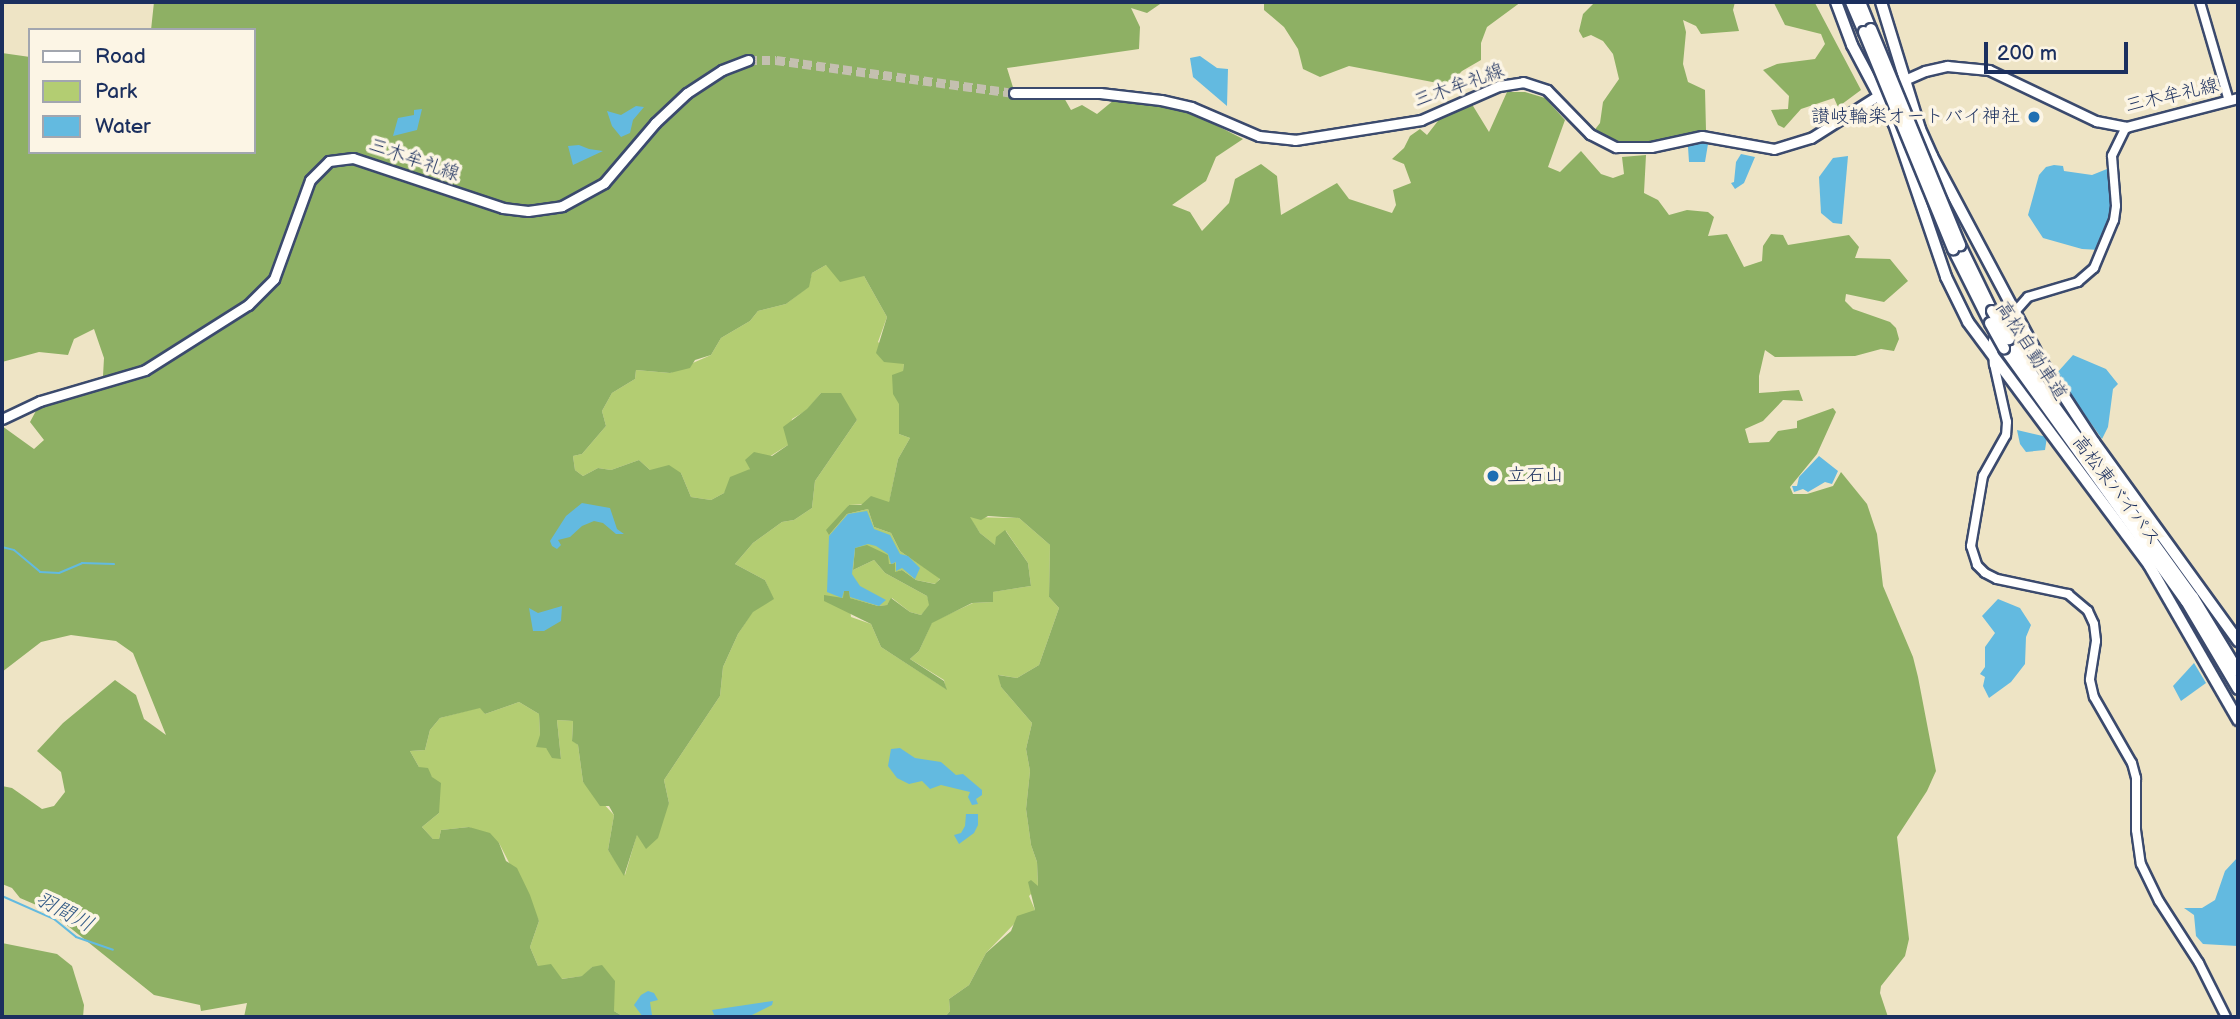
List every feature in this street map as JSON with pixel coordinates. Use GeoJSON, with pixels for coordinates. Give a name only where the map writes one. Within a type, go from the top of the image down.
{"type":"FeatureCollection","features":[{"type":"Feature","properties":{"kind":"highway","name":"高松東バイパス"},"geometry":{"type":"LineString","coordinates":[[1836,2],[1852,44],[1880,94],[1905,152],[1946,277],[1968,322],[2149,565],[2238,720]]}},
{"type":"Feature","properties":{"kind":"highway","name":"高松自動車道"},"geometry":{"type":"LineString","coordinates":[[1851,2],[1867,30],[1990,323],[2193,597],[2238,671]]}},
{"type":"Feature","properties":{"kind":"highway","name":"高松自動車道"},"geometry":{"type":"LineString","coordinates":[[1860,2],[1867,30]]}},
{"type":"Feature","properties":{"kind":"highway","name":"高松東バイパス"},"geometry":{"type":"LineString","coordinates":[[1881,2],[1904,79],[1932,156],[2014,311],[2074,413],[2238,640]]}},
{"type":"Feature","properties":{"kind":"highway","name":"高松自動車道"},"geometry":{"type":"LineString","coordinates":[[1957,247],[2006,343],[2186,601],[2238,689]]}},
{"type":"Feature","properties":{"kind":"main road"},"geometry":{"type":"LineString","coordinates":[[2200,2],[2234,99]]}},
{"type":"Feature","properties":{"kind":"main road","name":"三木牟礼線"},"geometry":{"type":"LineString","coordinates":[[2,419],[40,401],[145,370],[248,305],[274,279],[310,180],[329,161],[353,158],[503,208],[528,211],[562,206],[604,183],[655,123],[687,93],[722,70],[748,60]]}},
{"type":"Feature","properties":{"kind":"main road","name":"三木牟礼線"},"geometry":{"type":"LineString","coordinates":[[1014,93],[1100,93],[1161,100],[1203,111],[1259,135],[1296,140],[1421,120],[1499,86],[1523,82],[1547,90],[1580,126],[1597,139],[1616,147],[1651,147],[1702,136],[1773,149],[1811,138],[1904,79],[1947,66],[1989,70],[2096,121],[2126,127],[2234,99]]}},
{"type":"Feature","properties":{"kind":"main road"},"geometry":{"type":"LineString","coordinates":[[2126,127],[2112,156],[2116,206],[2099,259],[2078,282],[2028,298],[1998,331],[1992,354],[2007,422],[2002,444],[1983,476],[1972,534],[1973,556],[1985,573],[1997,579],[2067,594],[2079,600],[2088,611],[2096,641],[2090,680],[2094,697],[2132,763],[2136,778],[2136,830],[2141,864],[2159,901],[2199,962],[2226,1017]]}},
{"type":"Feature","properties":{"kind":"green space"},"geometry":{"type":"Polygon","coordinates":[[[154,2],[1163,2],[1147,13],[1131,8],[1140,27],[1139,49],[1007,68],[1016,97],[1063,96],[1071,110],[1082,105],[1097,114],[1114,100],[1155,102],[1204,119],[1243,139],[1216,157],[1206,181],[1172,205],[1190,212],[1202,231],[1229,203],[1235,179],[1261,164],[1277,176],[1281,215],[1337,183],[1349,199],[1392,213],[1396,205],[1393,190],[1411,183],[1404,164],[1392,159],[1404,148],[1410,136],[1420,129],[1427,135],[1441,117],[1470,101],[1489,132],[1507,92],[1525,92],[1545,98],[1565,120],[1548,167],[1560,172],[1581,151],[1601,174],[1613,178],[1624,174],[1622,157],[1646,155],[1644,193],[1658,200],[1669,215],[1687,210],[1708,212],[1714,217],[1708,236],[1727,234],[1744,267],[1762,261],[1763,246],[1771,234],[1783,235],[1788,245],[1849,235],[1859,247],[1855,258],[1890,259],[1908,281],[1884,302],[1846,294],[1845,301],[1853,309],[1890,322],[1896,328],[1899,339],[1894,351],[1881,349],[1855,356],[1775,357],[1765,350],[1759,376],[1759,393],[1799,390],[1803,401],[1783,400],[1763,421],[1745,429],[1749,443],[1769,442],[1778,431],[1797,428],[1797,421],[1833,408],[1836,412],[1817,454],[1790,487],[1793,494],[1807,494],[1833,486],[1841,472],[1867,504],[1877,534],[1883,586],[1913,657],[1918,677],[1936,771],[1927,791],[1897,837],[1909,939],[1905,956],[1881,986],[1880,993],[1888,1017],[945,1017],[950,1011],[949,999],[969,985],[986,953],[1011,931],[1017,916],[1035,910],[1028,882],[1031,880],[1038,886],[1037,862],[1031,845],[1026,809],[1030,771],[1026,749],[1032,723],[1001,687],[998,675],[1017,678],[1039,665],[1059,608],[1049,597],[1050,545],[1019,518],[988,516],[981,520],[970,517],[980,533],[995,545],[996,537],[1005,530],[1028,563],[1031,586],[993,592],[993,602],[972,603],[932,623],[919,651],[910,659],[944,681],[947,690],[881,647],[871,624],[824,601],[824,595],[843,598],[844,591],[849,591],[850,598],[878,606],[887,605],[891,598],[910,612],[921,615],[929,605],[927,596],[885,573],[874,560],[853,570],[855,548],[867,545],[888,555],[889,564],[895,563],[895,572],[902,570],[916,580],[935,584],[940,579],[900,551],[891,533],[874,527],[868,509],[847,514],[829,535],[826,530],[849,505],[861,505],[871,496],[889,502],[898,459],[910,438],[899,434],[899,404],[893,394],[892,375],[903,371],[904,364],[884,362],[876,353],[887,317],[864,276],[840,282],[826,265],[812,273],[809,287],[786,304],[758,311],[750,321],[721,338],[711,355],[695,360],[690,368],[670,373],[636,370],[635,379],[612,393],[602,411],[606,426],[582,454],[573,456],[575,470],[583,476],[598,468],[611,470],[639,460],[650,470],[669,465],[681,473],[691,497],[711,500],[724,493],[730,477],[750,469],[745,460],[754,452],[772,456],[788,445],[783,427],[807,409],[821,393],[841,393],[857,420],[815,481],[812,508],[794,520],[782,522],[753,543],[735,564],[765,580],[774,599],[753,612],[738,634],[723,667],[720,696],[664,780],[669,803],[658,838],[646,849],[637,835],[624,876],[608,850],[614,815],[609,806],[600,806],[583,782],[578,745],[572,741],[573,721],[557,720],[561,759],[552,758],[546,748],[536,747],[540,735],[539,714],[519,702],[485,714],[480,708],[440,718],[430,730],[425,750],[410,751],[419,767],[428,768],[432,777],[441,783],[439,813],[422,827],[433,839],[439,839],[441,830],[469,827],[490,833],[499,843],[506,861],[517,868],[530,895],[539,921],[530,947],[538,966],[551,964],[562,979],[582,976],[592,967],[602,965],[615,981],[614,1011],[624,1017],[244,1017],[247,1003],[201,1011],[200,1005],[154,995],[48,910],[20,898],[12,888],[2,884],[2,786],[12,788],[42,809],[54,806],[65,792],[61,772],[37,751],[63,723],[115,680],[136,695],[144,719],[166,735],[133,653],[116,641],[71,635],[41,642],[2,672],[2,426],[34,449],[44,440],[30,422],[38,407],[90,391],[103,376],[104,358],[94,329],[74,339],[68,355],[39,352],[2,362],[2,53],[28,57],[28,154],[256,154],[256,28],[151,28],[154,2]]]}},
{"type":"Feature","properties":{"kind":"green space"},"geometry":{"type":"Polygon","coordinates":[[[1264,2],[1521,2],[1487,27],[1481,43],[1481,60],[1462,71],[1448,85],[1349,66],[1320,77],[1303,69],[1298,49],[1284,27],[1264,10],[1264,2]]]}},
{"type":"Feature","properties":{"kind":"green space"},"geometry":{"type":"Polygon","coordinates":[[[1595,2],[1735,2],[1733,10],[1739,31],[1701,34],[1696,26],[1683,20],[1686,32],[1683,64],[1688,82],[1705,90],[1706,130],[1639,145],[1617,144],[1593,132],[1600,123],[1603,102],[1619,79],[1613,54],[1603,41],[1591,35],[1583,38],[1579,31],[1583,14],[1595,2]]]}},
{"type":"Feature","properties":{"kind":"green space"},"geometry":{"type":"Polygon","coordinates":[[[1774,3],[1815,3],[1861,90],[1838,107],[1834,98],[1801,109],[1784,128],[1778,125],[1771,110],[1788,109],[1789,96],[1763,70],[1777,64],[1815,59],[1825,44],[1821,34],[1785,25],[1774,3]]]}},
{"type":"Feature","properties":{"kind":"green space"},"geometry":{"type":"Polygon","coordinates":[[[826,265],[864,276],[887,317],[878,342],[904,363],[899,434],[910,438],[898,459],[889,503],[849,505],[829,535],[847,514],[868,509],[874,527],[891,533],[900,551],[940,578],[936,584],[916,580],[902,570],[894,573],[894,563],[889,564],[855,548],[853,570],[874,560],[885,573],[927,596],[930,605],[921,615],[910,612],[892,598],[887,605],[878,606],[849,598],[848,591],[851,617],[871,624],[881,647],[946,689],[944,680],[910,659],[919,651],[932,622],[973,603],[993,602],[992,592],[1031,586],[1028,563],[1006,531],[996,546],[980,533],[969,517],[1019,518],[1050,545],[1049,597],[1059,608],[1039,665],[1017,678],[999,675],[1001,687],[1032,723],[1026,749],[1030,771],[1026,809],[1031,845],[1037,862],[1038,887],[1029,896],[1035,910],[1017,921],[986,953],[969,985],[949,999],[950,1011],[945,1017],[624,1017],[614,1011],[592,967],[583,976],[561,979],[538,966],[530,947],[539,921],[499,843],[469,827],[441,830],[439,839],[433,839],[422,827],[439,813],[432,777],[419,767],[410,751],[425,750],[430,730],[440,718],[481,707],[485,714],[519,702],[539,714],[540,735],[546,748],[561,759],[557,720],[573,721],[572,740],[578,745],[583,782],[614,815],[608,850],[625,875],[637,834],[669,803],[664,780],[720,696],[723,667],[738,634],[753,611],[773,599],[765,580],[735,564],[753,543],[782,522],[794,520],[812,508],[815,481],[857,420],[821,393],[807,410],[792,419],[788,445],[751,468],[724,493],[711,500],[691,497],[681,473],[650,470],[639,460],[611,470],[598,468],[583,476],[575,470],[573,456],[582,454],[606,426],[602,411],[612,393],[635,379],[636,370],[670,373],[711,355],[721,338],[750,321],[758,311],[786,304],[808,287],[812,273],[826,265]]]}},
{"type":"Feature","properties":{"kind":"green space"},"geometry":{"type":"Polygon","coordinates":[[[2,943],[57,954],[72,966],[84,1005],[83,1017],[2,1017],[2,943]]]}},
{"type":"Feature","properties":{"kind":"water"},"geometry":{"type":"Polygon","coordinates":[[[1200,56],[1217,68],[1228,69],[1227,106],[1193,77],[1190,58],[1200,56]]]}},
{"type":"Feature","properties":{"kind":"water"},"geometry":{"type":"Polygon","coordinates":[[[636,106],[644,107],[633,120],[630,133],[621,137],[612,126],[607,111],[621,115],[636,106]]]}},
{"type":"Feature","properties":{"kind":"water"},"geometry":{"type":"Polygon","coordinates":[[[422,109],[417,130],[393,136],[398,118],[414,115],[414,110],[422,109]]]}},
{"type":"Feature","properties":{"kind":"water"},"geometry":{"type":"Polygon","coordinates":[[[1705,141],[1708,144],[1705,162],[1689,162],[1688,147],[1684,144],[1705,141]]]}},
{"type":"Feature","properties":{"kind":"water"},"geometry":{"type":"Polygon","coordinates":[[[579,145],[603,151],[573,165],[568,146],[579,145]]]}},
{"type":"Feature","properties":{"kind":"water"},"geometry":{"type":"Polygon","coordinates":[[[1741,154],[1755,157],[1744,183],[1735,189],[1731,183],[1734,182],[1736,162],[1741,154]]]}},
{"type":"Feature","properties":{"kind":"water"},"geometry":{"type":"Polygon","coordinates":[[[1848,156],[1842,224],[1833,223],[1821,213],[1819,177],[1833,158],[1848,156]]]}},
{"type":"Feature","properties":{"kind":"water"},"geometry":{"type":"Polygon","coordinates":[[[2063,166],[2064,171],[2092,175],[2107,169],[2112,192],[2113,219],[2100,250],[2082,249],[2043,238],[2028,215],[2039,175],[2046,167],[2063,166]]]}},
{"type":"Feature","properties":{"kind":"water"},"geometry":{"type":"Polygon","coordinates":[[[2073,355],[2106,369],[2118,384],[2113,389],[2108,427],[2102,439],[2056,374],[2073,355]]]}},
{"type":"Feature","properties":{"kind":"water"},"geometry":{"type":"Polygon","coordinates":[[[2017,430],[2047,437],[2045,450],[2026,452],[2020,444],[2017,430]]]}},
{"type":"Feature","properties":{"kind":"water"},"geometry":{"type":"Polygon","coordinates":[[[1819,456],[1838,471],[1832,484],[1825,482],[1808,492],[1803,489],[1794,492],[1792,486],[1797,486],[1799,477],[1819,456]]]}},
{"type":"Feature","properties":{"kind":"water"},"geometry":{"type":"Polygon","coordinates":[[[582,503],[610,508],[617,529],[624,534],[616,534],[603,523],[594,521],[582,526],[570,537],[558,540],[561,545],[557,549],[552,546],[550,541],[566,516],[582,503]]]}},
{"type":"Feature","properties":{"kind":"water"},"geometry":{"type":"Polygon","coordinates":[[[867,511],[874,529],[890,535],[900,554],[908,556],[920,568],[915,579],[902,568],[896,571],[896,562],[891,564],[888,554],[876,546],[868,544],[855,548],[852,574],[860,586],[886,600],[879,606],[850,597],[849,591],[844,591],[842,598],[827,592],[829,536],[848,514],[867,511]]]}},
{"type":"Feature","properties":{"kind":"water"},"geometry":{"type":"Polygon","coordinates":[[[1998,599],[2020,608],[2031,625],[2026,637],[2025,664],[2011,682],[1989,698],[1983,686],[1985,677],[1980,674],[1985,667],[1985,647],[1995,633],[1982,616],[1998,599]]]}},
{"type":"Feature","properties":{"kind":"water"},"geometry":{"type":"Polygon","coordinates":[[[562,606],[561,621],[544,631],[533,631],[529,608],[538,613],[562,606]]]}},
{"type":"Feature","properties":{"kind":"water"},"geometry":{"type":"Polygon","coordinates":[[[2194,663],[2206,683],[2181,701],[2173,686],[2194,663]]]}},
{"type":"Feature","properties":{"kind":"water"},"geometry":{"type":"Polygon","coordinates":[[[900,748],[915,758],[941,762],[956,775],[963,774],[982,790],[982,795],[976,799],[978,804],[972,805],[968,797],[970,792],[941,785],[930,789],[922,781],[909,784],[897,778],[888,766],[891,749],[900,748]]]}},
{"type":"Feature","properties":{"kind":"water"},"geometry":{"type":"Polygon","coordinates":[[[966,814],[978,814],[978,825],[974,833],[959,844],[954,835],[961,833],[965,826],[966,814]]]}},
{"type":"Feature","properties":{"kind":"water"},"geometry":{"type":"Polygon","coordinates":[[[2238,857],[2238,946],[2203,944],[2196,936],[2194,915],[2184,908],[2202,908],[2215,900],[2225,871],[2238,857]]]}},
{"type":"Feature","properties":{"kind":"water"},"geometry":{"type":"Polygon","coordinates":[[[648,991],[654,993],[658,1000],[650,1002],[652,1015],[643,1017],[634,1005],[641,995],[648,991]]]}},
{"type":"Feature","properties":{"kind":"water"},"geometry":{"type":"Polygon","coordinates":[[[773,1001],[772,1005],[748,1017],[715,1017],[712,1010],[773,1001]]]}},
{"type":"Feature","properties":{"kind":"waterway"},"geometry":{"type":"LineString","coordinates":[[2,547],[14,550],[40,572],[59,573],[82,563],[114,564]]}},
{"type":"Feature","properties":{"kind":"waterway","name":"羽間川"},"geometry":{"type":"LineString","coordinates":[[2,896],[54,919],[76,937],[113,950]]}},
{"type":"Feature","properties":{"kind":"tunnel"},"geometry":{"type":"LineString","coordinates":[[748,60],[776,60],[1014,93]]}},
{"type":"Feature","properties":{"kind":"place","name":"讃岐輪楽オートバイ神社"},"geometry":{"type":"Point","coordinates":[2034,117]}},
{"type":"Feature","properties":{"kind":"place","name":"立石山"},"geometry":{"type":"Point","coordinates":[1493,476]}}]}
